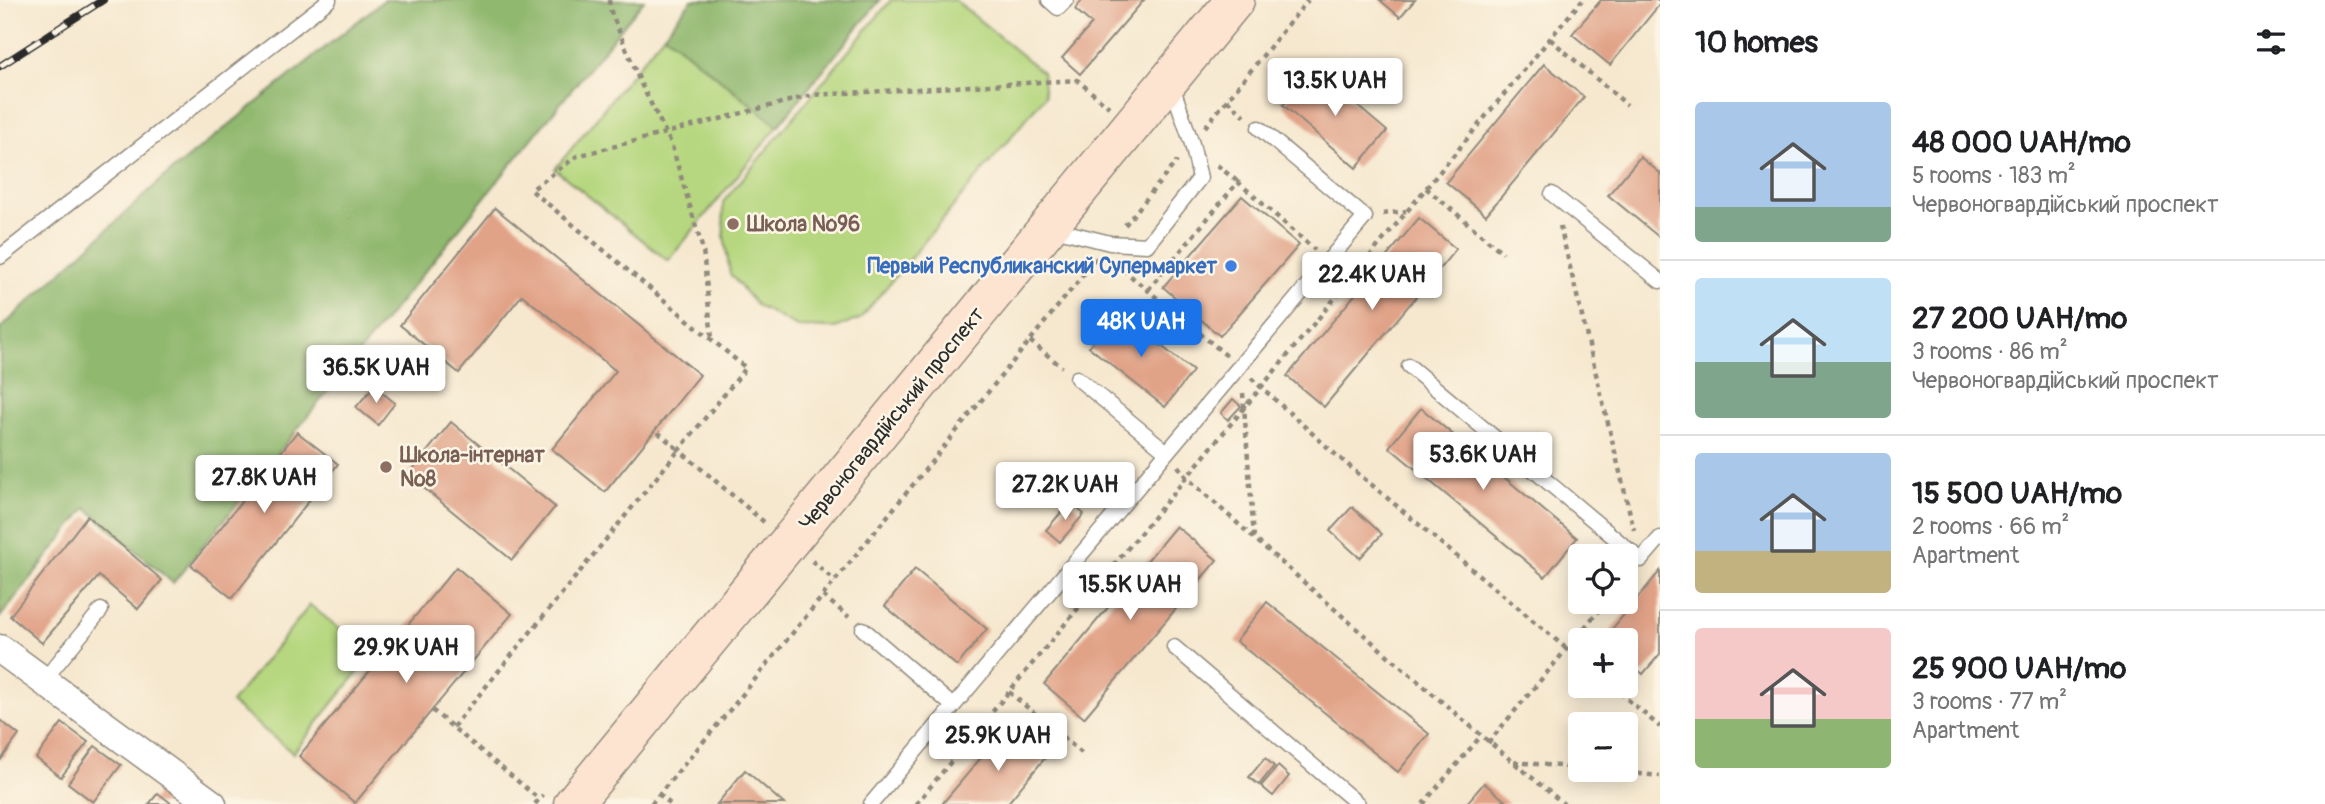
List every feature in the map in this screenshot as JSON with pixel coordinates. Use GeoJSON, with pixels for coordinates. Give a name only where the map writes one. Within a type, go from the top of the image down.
{"type":"FeatureCollection","features":[{"type":"Feature","properties":{"kind":"main road","name":"Червоногвардійський проспект"},"geometry":{"type":"LineString","coordinates":[[556,802],[790,543],[1235,0]]}},
{"type":"Feature","properties":{"kind":"street"},"geometry":{"type":"LineString","coordinates":[[0,649],[212,804]]}},
{"type":"Feature","properties":{"kind":"lane"},"geometry":{"type":"LineString","coordinates":[[0,257],[329,0]]}},
{"type":"Feature","properties":{"kind":"lane"},"geometry":{"type":"LineString","coordinates":[[1049,0],[1058,9],[1066,0]]}},
{"type":"Feature","properties":{"kind":"lane"},"geometry":{"type":"LineString","coordinates":[[1048,228],[1106,248],[1147,245],[1200,178],[1192,144],[1170,79]]}},
{"type":"Feature","properties":{"kind":"lane"},"geometry":{"type":"LineString","coordinates":[[871,804],[1365,217],[1259,128]]}},
{"type":"Feature","properties":{"kind":"lane"},"geometry":{"type":"LineString","coordinates":[[1552,194],[1660,281]]}},
{"type":"Feature","properties":{"kind":"lane"},"geometry":{"type":"LineString","coordinates":[[1409,366],[1642,560],[1660,538]]}},
{"type":"Feature","properties":{"kind":"lane"},"geometry":{"type":"LineString","coordinates":[[1077,378],[1167,452]]}},
{"type":"Feature","properties":{"kind":"lane"},"geometry":{"type":"LineString","coordinates":[[44,680],[101,610]]}},
{"type":"Feature","properties":{"kind":"lane"},"geometry":{"type":"LineString","coordinates":[[863,629],[953,706]]}},
{"type":"Feature","properties":{"kind":"lane"},"geometry":{"type":"LineString","coordinates":[[1174,647],[1358,804]]}},
{"type":"Feature","properties":{"kind":"path"},"geometry":{"type":"LineString","coordinates":[[609,0],[611,12],[641,84],[666,134],[703,250],[712,340]]}},
{"type":"Feature","properties":{"kind":"path"},"geometry":{"type":"LineString","coordinates":[[651,804],[1308,0]]}},
{"type":"Feature","properties":{"kind":"path"},"geometry":{"type":"LineString","coordinates":[[916,804],[1582,0]]}},
{"type":"Feature","properties":{"kind":"path"},"geometry":{"type":"LineString","coordinates":[[1550,39],[1627,105]]}},
{"type":"Feature","properties":{"kind":"path"},"geometry":{"type":"LineString","coordinates":[[453,727],[746,368],[531,190],[577,156],[812,95],[1077,80],[1110,107]]}},
{"type":"Feature","properties":{"kind":"path"},"geometry":{"type":"LineString","coordinates":[[1148,290],[1238,182],[1328,261]]}},
{"type":"Feature","properties":{"kind":"path"},"geometry":{"type":"LineString","coordinates":[[1426,187],[1503,253]]}},
{"type":"Feature","properties":{"kind":"path"},"geometry":{"type":"LineString","coordinates":[[1552,194],[1642,560]]}},
{"type":"Feature","properties":{"kind":"path"},"geometry":{"type":"LineString","coordinates":[[1106,248],[1148,290],[1239,366],[1335,454],[1567,649]]}},
{"type":"Feature","properties":{"kind":"path"},"geometry":{"type":"LineString","coordinates":[[1030,341],[1077,378]]}},
{"type":"Feature","properties":{"kind":"path"},"geometry":{"type":"LineString","coordinates":[[1239,366],[1245,408],[1254,539]]}},
{"type":"Feature","properties":{"kind":"path"},"geometry":{"type":"LineString","coordinates":[[655,430],[835,580]]}},
{"type":"Feature","properties":{"kind":"path"},"geometry":{"type":"LineString","coordinates":[[1167,452],[1186,477],[1254,539],[1488,743],[1564,804]]}},
{"type":"Feature","properties":{"kind":"path"},"geometry":{"type":"LineString","coordinates":[[823,596],[863,629]]}},
{"type":"Feature","properties":{"kind":"path"},"geometry":{"type":"LineString","coordinates":[[1488,743],[1596,614]]}},
{"type":"Feature","properties":{"kind":"path"},"geometry":{"type":"LineString","coordinates":[[1009,692],[1084,755]]}},
{"type":"Feature","properties":{"kind":"path"},"geometry":{"type":"LineString","coordinates":[[1626,698],[1660,727]]}},
{"type":"Feature","properties":{"kind":"path"},"geometry":{"type":"LineString","coordinates":[[432,710],[556,802]]}},
{"type":"Feature","properties":{"kind":"path"},"geometry":{"type":"LineString","coordinates":[[1423,804],[1481,736]]}},
{"type":"Feature","properties":{"kind":"path"},"geometry":{"type":"LineString","coordinates":[[1513,762],[1568,767]]}},
{"type":"Feature","properties":{"kind":"path"},"geometry":{"type":"LineString","coordinates":[[1638,774],[1660,776]]}},
{"type":"Feature","properties":{"kind":"path"},"geometry":{"type":"LineString","coordinates":[[659,794],[670,804]]}},
{"type":"Feature","properties":{"kind":"green space"},"geometry":{"type":"Polygon","coordinates":[[[384,0],[644,0],[173,583],[86,508],[0,617],[0,329],[162,179],[384,0]]]}},
{"type":"Feature","properties":{"kind":"green space"},"geometry":{"type":"Polygon","coordinates":[[[692,0],[880,0],[778,126],[664,34],[692,0]]]}},
{"type":"Feature","properties":{"kind":"green space"},"geometry":{"type":"Polygon","coordinates":[[[891,0],[955,0],[1042,72],[1045,96],[860,319],[835,328],[797,327],[756,305],[730,274],[724,235],[723,202],[891,0]]]}},
{"type":"Feature","properties":{"kind":"green space"},"geometry":{"type":"Polygon","coordinates":[[[664,34],[778,126],[668,261],[555,169],[664,34]]]}},
{"type":"Feature","properties":{"kind":"green space"},"geometry":{"type":"Polygon","coordinates":[[[310,605],[372,655],[293,753],[231,703],[310,605]]]}},
{"type":"Feature","properties":{"kind":"building"},"geometry":{"type":"Polygon","coordinates":[[[1082,0],[1144,0],[1080,74],[1062,58],[1092,24],[1075,9],[1082,0]]]}},
{"type":"Feature","properties":{"kind":"building"},"geometry":{"type":"Polygon","coordinates":[[[1380,0],[1415,0],[1400,17],[1380,0]]]}},
{"type":"Feature","properties":{"kind":"building"},"geometry":{"type":"Polygon","coordinates":[[[1601,0],[1660,0],[1660,4],[1610,65],[1572,34],[1601,0]]]}},
{"type":"Feature","properties":{"kind":"building"},"geometry":{"type":"Polygon","coordinates":[[[1544,64],[1584,97],[1486,215],[1446,182],[1544,64]]]}},
{"type":"Feature","properties":{"kind":"building"},"geometry":{"type":"Polygon","coordinates":[[[1314,69],[1387,131],[1356,168],[1283,105],[1314,69]]]}},
{"type":"Feature","properties":{"kind":"building"},"geometry":{"type":"Polygon","coordinates":[[[1640,157],[1660,173],[1660,238],[1608,195],[1640,157]]]}},
{"type":"Feature","properties":{"kind":"building","name":"Первый Республиканский Супермаркет"},"geometry":{"type":"Polygon","coordinates":[[[1242,196],[1299,245],[1220,336],[1163,287],[1242,196]]]}},
{"type":"Feature","properties":{"kind":"building"},"geometry":{"type":"Polygon","coordinates":[[[495,208],[700,375],[605,492],[552,449],[616,371],[522,295],[459,373],[400,325],[495,208]]]}},
{"type":"Feature","properties":{"kind":"building"},"geometry":{"type":"Polygon","coordinates":[[[1419,218],[1456,249],[1324,407],[1287,376],[1419,218]]]}},
{"type":"Feature","properties":{"kind":"building"},"geometry":{"type":"Polygon","coordinates":[[[1117,311],[1193,371],[1165,407],[1089,347],[1117,311]]]}},
{"type":"Feature","properties":{"kind":"building"},"geometry":{"type":"Polygon","coordinates":[[[374,386],[395,403],[378,425],[356,407],[374,386]]]}},
{"type":"Feature","properties":{"kind":"building"},"geometry":{"type":"Polygon","coordinates":[[[1233,399],[1241,406],[1228,420],[1221,413],[1233,399]]]}},
{"type":"Feature","properties":{"kind":"building"},"geometry":{"type":"Polygon","coordinates":[[[1421,408],[1577,538],[1572,544],[1568,544],[1568,549],[1545,577],[1389,447],[1421,408]]]}},
{"type":"Feature","properties":{"kind":"building"},"geometry":{"type":"Polygon","coordinates":[[[451,422],[555,507],[512,560],[408,475],[451,422]]]}},
{"type":"Feature","properties":{"kind":"building"},"geometry":{"type":"Polygon","coordinates":[[[297,432],[338,464],[232,598],[191,565],[297,432]]]}},
{"type":"Feature","properties":{"kind":"building"},"geometry":{"type":"Polygon","coordinates":[[[1070,502],[1084,514],[1060,542],[1046,530],[1070,502]]]}},
{"type":"Feature","properties":{"kind":"building"},"geometry":{"type":"Polygon","coordinates":[[[1352,507],[1382,534],[1360,558],[1330,531],[1352,507]]]}},
{"type":"Feature","properties":{"kind":"building"},"geometry":{"type":"Polygon","coordinates":[[[87,516],[162,580],[138,609],[99,576],[42,643],[10,616],[87,516]]]}},
{"type":"Feature","properties":{"kind":"building"},"geometry":{"type":"Polygon","coordinates":[[[1176,526],[1217,560],[1084,718],[1044,684],[1176,526]]]}},
{"type":"Feature","properties":{"kind":"building"},"geometry":{"type":"Polygon","coordinates":[[[456,567],[512,614],[355,803],[299,756],[456,567]]]}},
{"type":"Feature","properties":{"kind":"building"},"geometry":{"type":"Polygon","coordinates":[[[915,569],[987,629],[957,666],[885,606],[915,569]]]}},
{"type":"Feature","properties":{"kind":"building"},"geometry":{"type":"Polygon","coordinates":[[[1660,571],[1660,654],[1643,674],[1638,670],[1638,628],[1613,628],[1624,614],[1638,614],[1638,598],[1660,571]]]}},
{"type":"Feature","properties":{"kind":"building"},"geometry":{"type":"Polygon","coordinates":[[[1267,602],[1429,734],[1398,772],[1236,641],[1267,602]]]}},
{"type":"Feature","properties":{"kind":"building"},"geometry":{"type":"Polygon","coordinates":[[[0,720],[19,735],[0,761],[0,720]]]}},
{"type":"Feature","properties":{"kind":"building"},"geometry":{"type":"Polygon","coordinates":[[[62,723],[88,742],[61,777],[36,758],[62,723]]]}},
{"type":"Feature","properties":{"kind":"building"},"geometry":{"type":"Polygon","coordinates":[[[1007,727],[1045,758],[1007,804],[942,804],[1007,727]]]}},
{"type":"Feature","properties":{"kind":"building"},"geometry":{"type":"Polygon","coordinates":[[[95,746],[121,765],[93,802],[68,783],[95,746]]]}},
{"type":"Feature","properties":{"kind":"building"},"geometry":{"type":"Polygon","coordinates":[[[1265,758],[1274,766],[1259,785],[1249,777],[1265,758]]]}},
{"type":"Feature","properties":{"kind":"building"},"geometry":{"type":"Polygon","coordinates":[[[1278,766],[1289,776],[1273,796],[1261,786],[1278,766]]]}},
{"type":"Feature","properties":{"kind":"building"},"geometry":{"type":"Polygon","coordinates":[[[745,770],[784,804],[717,804],[745,770]]]}},
{"type":"Feature","properties":{"kind":"building"},"geometry":{"type":"Polygon","coordinates":[[[1484,783],[1509,804],[1466,804],[1484,783]]]}},
{"type":"Feature","properties":{"kind":"building"},"geometry":{"type":"Polygon","coordinates":[[[158,793],[172,804],[149,804],[158,793]]]}},
{"type":"Feature","properties":{"kind":"railway"},"geometry":{"type":"LineString","coordinates":[[0,66],[103,0]]}},
{"type":"Feature","properties":{"kind":"place","name":"Школа №96"},"geometry":{"type":"Point","coordinates":[733,224]}},
{"type":"Feature","properties":{"kind":"place","name":"Первый Республиканский Супермаркет"},"geometry":{"type":"Point","coordinates":[1231,266]}},
{"type":"Feature","properties":{"kind":"place","name":"Школа-інтернат №8"},"geometry":{"type":"Point","coordinates":[386,467]}}]}
